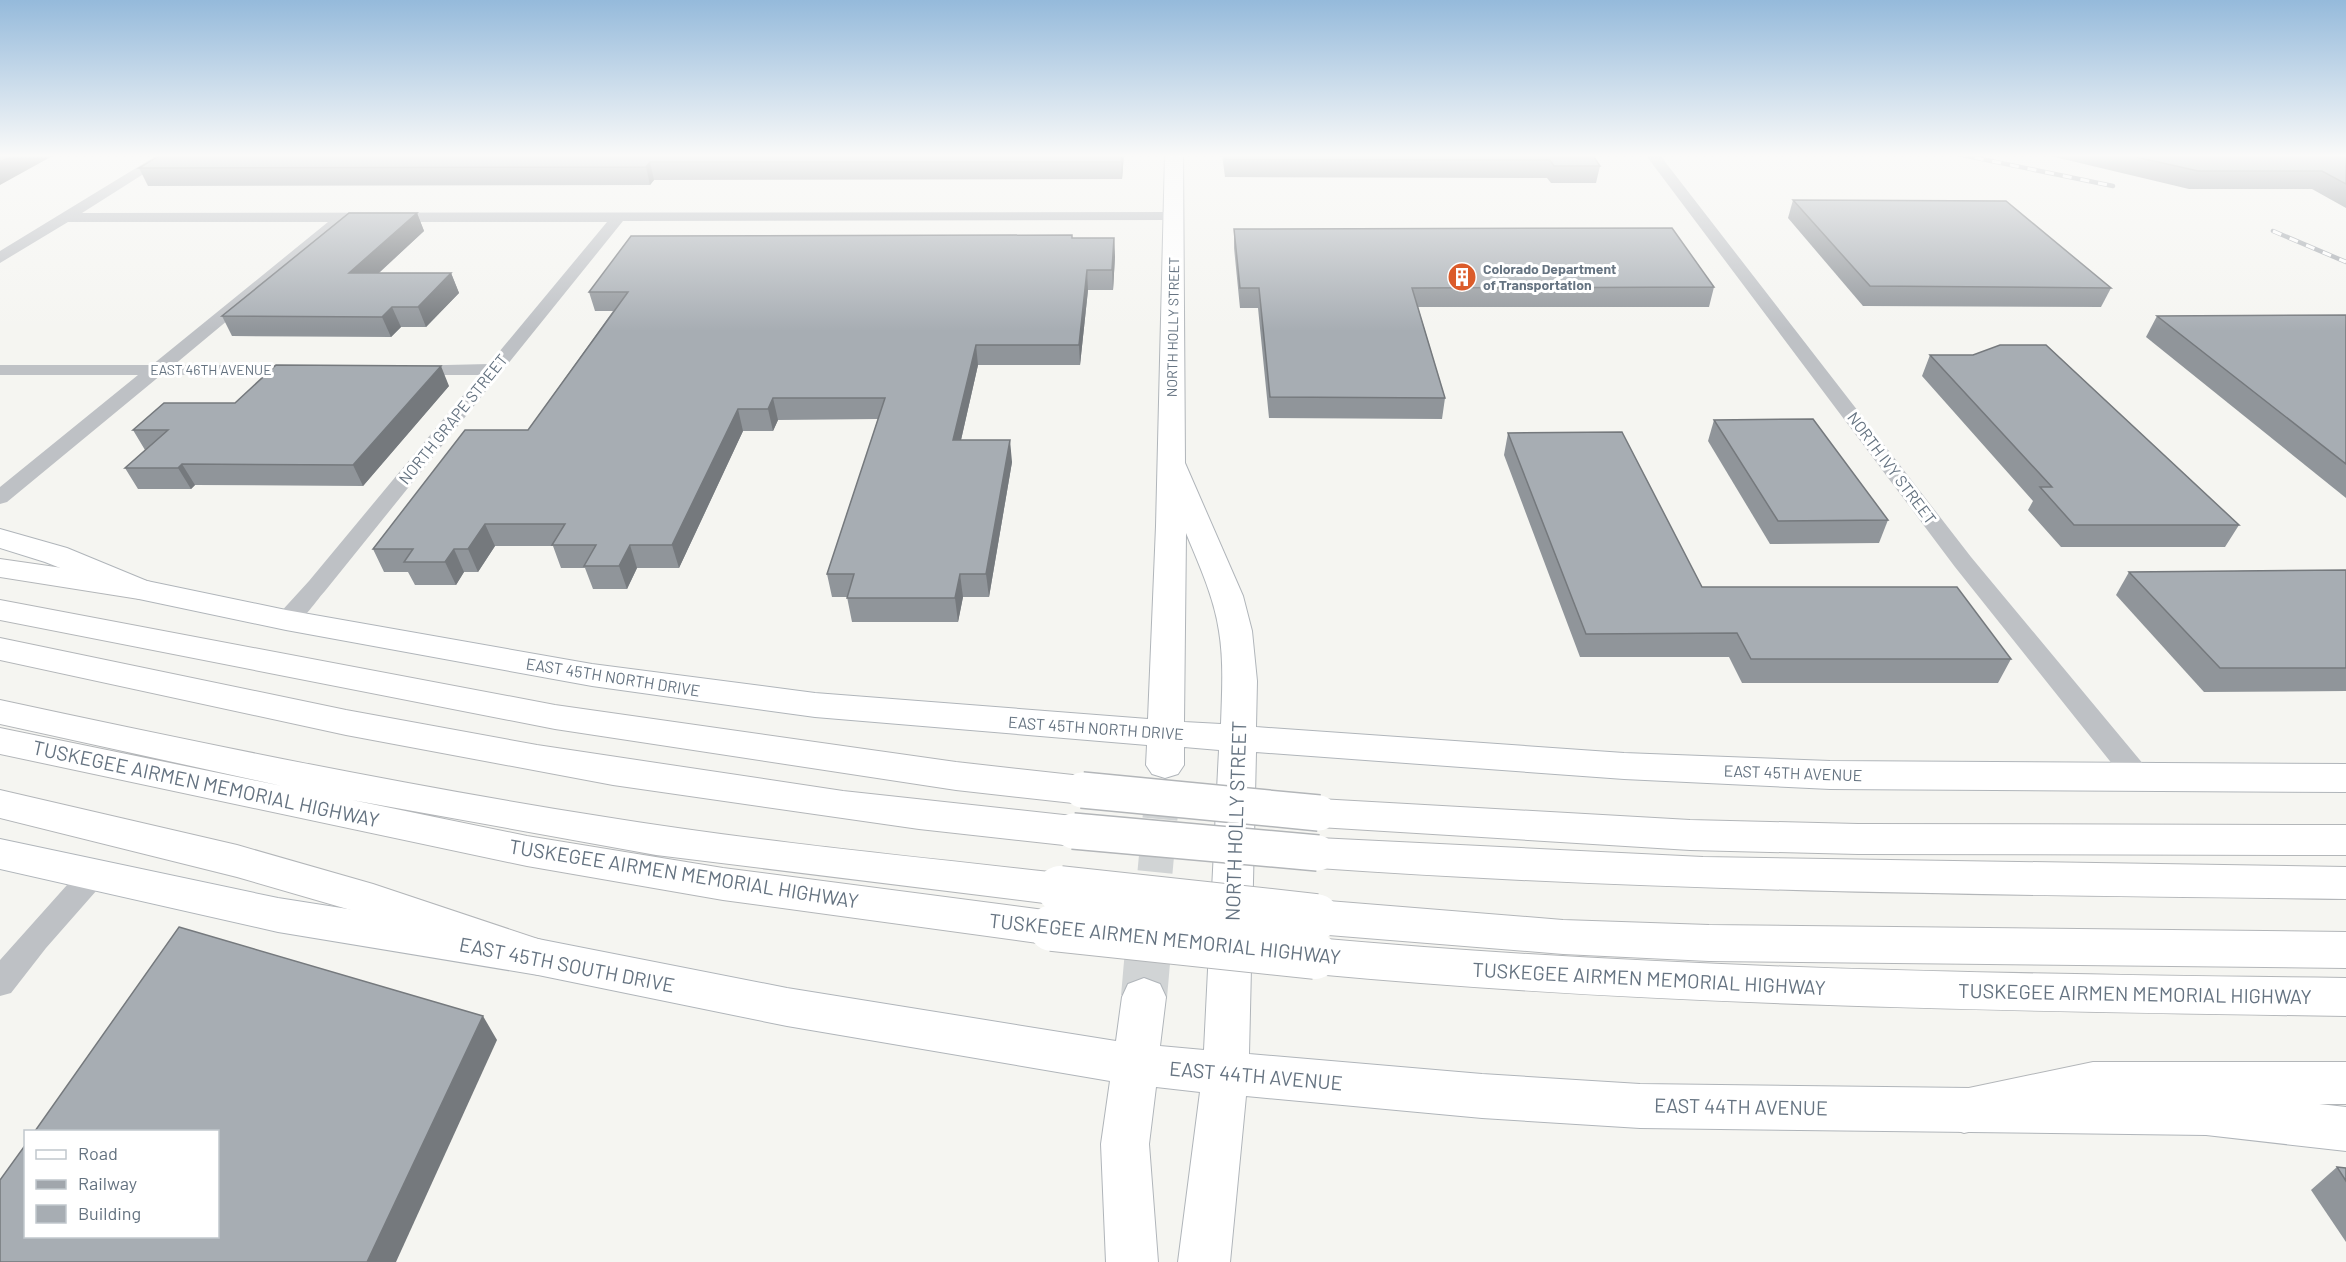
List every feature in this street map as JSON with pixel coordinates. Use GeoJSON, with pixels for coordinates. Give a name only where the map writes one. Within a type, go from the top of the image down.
{"type":"FeatureCollection","features":[{"type":"Feature","properties":{"kind":"main road","name":"NORTH HOLLY STREET"},"geometry":{"type":"LineString","coordinates":[[1166,749],[1174,213]]}},
{"type":"Feature","properties":{"kind":"main road","name":"NORTH HOLLY STREET"},"geometry":{"type":"LineString","coordinates":[[1172,464],[1233,613],[1239,663],[1240,738],[1225,1072],[1204,1262]]}},
{"type":"Feature","properties":{"kind":"main road","name":"EAST 45TH NORTH DRIVE"},"geometry":{"type":"LineString","coordinates":[[0,538],[56,555],[139,589],[286,620],[592,675],[711,693],[905,713],[1166,749],[1240,738]]}},
{"type":"Feature","properties":{"kind":"main road"},"geometry":{"type":"LineString","coordinates":[[0,568],[139,589]]}},
{"type":"Feature","properties":{"kind":"main road"},"geometry":{"type":"LineString","coordinates":[[0,610],[555,717],[956,776],[1319,813],[2154,865],[2346,874]]}},
{"type":"Feature","properties":{"kind":"main road"},"geometry":{"type":"LineString","coordinates":[[0,626],[394,687]]}},
{"type":"Feature","properties":{"kind":"main road"},"geometry":{"type":"LineString","coordinates":[[0,649],[458,744],[710,788],[971,822],[1464,864],[1668,872],[2346,883]]}},
{"type":"Feature","properties":{"kind":"main road"},"geometry":{"type":"LineString","coordinates":[[0,712],[411,799],[496,814],[763,856],[1060,889],[1316,936],[1563,937],[1709,944],[2346,950]]}},
{"type":"Feature","properties":{"kind":"main road","name":"EAST 45TH AVENUE"},"geometry":{"type":"LineString","coordinates":[[1240,738],[1549,762],[1830,775],[2346,778]]}},
{"type":"Feature","properties":{"kind":"main road","name":"TUSKEGEE AIRMEN MEMORIAL HIGHWAY"},"geometry":{"type":"LineString","coordinates":[[0,741],[527,851],[723,884],[1052,928],[1316,936],[1424,967],[1692,984],[2033,993],[2346,997]]}},
{"type":"Feature","properties":{"kind":"main road"},"geometry":{"type":"LineString","coordinates":[[0,804],[260,867],[373,900],[538,957]]}},
{"type":"Feature","properties":{"kind":"main road"},"geometry":{"type":"LineString","coordinates":[[496,814],[748,870],[1052,928]]}},
{"type":"Feature","properties":{"kind":"main road"},"geometry":{"type":"LineString","coordinates":[[1690,835],[1997,841],[2346,840]]}},
{"type":"Feature","properties":{"kind":"main road","name":"EAST 45TH SOUTH DRIVE"},"geometry":{"type":"LineString","coordinates":[[0,854],[278,915],[538,957],[787,1007],[1136,1065]]}},
{"type":"Feature","properties":{"kind":"main road"},"geometry":{"type":"LineString","coordinates":[[1132,1262],[1125,1144],[1144,997]]}},
{"type":"Feature","properties":{"kind":"main road","name":"EAST 44TH AVENUE"},"geometry":{"type":"LineString","coordinates":[[1136,1065],[1482,1096],[1640,1106],[2205,1113],[2346,1129]]}},
{"type":"Feature","properties":{"kind":"main road"},"geometry":{"type":"LineString","coordinates":[[1964,1111],[2093,1083],[2346,1083]]}},
{"type":"Feature","properties":{"kind":"street"},"geometry":{"type":"LineString","coordinates":[[0,258],[72,213]]}},
{"type":"Feature","properties":{"kind":"street","name":"NORTH IVY STREET"},"geometry":{"type":"LineString","coordinates":[[1697,213],[1963,562],[2139,777]]}},
{"type":"Feature","properties":{"kind":"street"},"geometry":{"type":"LineString","coordinates":[[64,218],[1174,216]]}},
{"type":"Feature","properties":{"kind":"street","name":"NORTH GRAPE STREET"},"geometry":{"type":"LineString","coordinates":[[286,620],[317,586],[619,217]]}},
{"type":"Feature","properties":{"kind":"street"},"geometry":{"type":"LineString","coordinates":[[0,498],[342,218]]}},
{"type":"Feature","properties":{"kind":"street"},"geometry":{"type":"LineString","coordinates":[[393,370],[494,369]]}},
{"type":"Feature","properties":{"kind":"street","name":"EAST 46TH AVENUE"},"geometry":{"type":"LineString","coordinates":[[0,370],[325,370]]}},
{"type":"Feature","properties":{"kind":"street"},"geometry":{"type":"LineString","coordinates":[[0,983],[35,939],[94,874]]}},
{"type":"Feature","properties":{"kind":"building"},"geometry":{"type":"Polygon","coordinates":[[[349,213],[417,213],[349,273],[451,273],[418,307],[392,307],[382,317],[222,316],[349,213]]]}},
{"type":"Feature","properties":{"kind":"building"},"geometry":{"type":"Polygon","coordinates":[[[1805,213],[2020,213],[2111,288],[1870,286],[1805,213]]]}},
{"type":"Feature","properties":{"kind":"building"},"geometry":{"type":"Polygon","coordinates":[[[1672,228],[1714,287],[1412,288],[1445,398],[1270,397],[1259,288],[1240,288],[1234,229],[1672,228]]]}},
{"type":"Feature","properties":{"kind":"building"},"geometry":{"type":"Polygon","coordinates":[[[1072,235],[1072,238],[1114,238],[1112,270],[1087,270],[1079,345],[976,345],[953,440],[1010,440],[986,574],[960,574],[955,598],[847,598],[854,574],[827,574],[885,398],[773,398],[768,409],[738,409],[672,545],[630,545],[619,566],[584,566],[596,545],[552,545],[565,524],[485,524],[468,549],[454,549],[445,562],[404,562],[413,549],[373,549],[465,430],[528,430],[628,292],[589,292],[631,236],[1072,235]]]}},
{"type":"Feature","properties":{"kind":"building"},"geometry":{"type":"Polygon","coordinates":[[[2346,315],[2346,464],[2157,316],[2346,315]]]}},
{"type":"Feature","properties":{"kind":"building"},"geometry":{"type":"Polygon","coordinates":[[[2000,345],[2046,345],[2239,525],[2074,525],[2040,487],[2052,487],[1930,355],[1973,355],[2000,345]]]}},
{"type":"Feature","properties":{"kind":"building"},"geometry":{"type":"Polygon","coordinates":[[[276,365],[441,366],[353,465],[182,464],[178,468],[125,468],[168,430],[133,430],[164,403],[235,403],[276,365]]]}},
{"type":"Feature","properties":{"kind":"building"},"geometry":{"type":"Polygon","coordinates":[[[1813,419],[1888,520],[1778,521],[1714,420],[1813,419]]]}},
{"type":"Feature","properties":{"kind":"building"},"geometry":{"type":"Polygon","coordinates":[[[1622,432],[1702,587],[1957,587],[2011,659],[1751,659],[1737,633],[1586,634],[1508,433],[1622,432]]]}},
{"type":"Feature","properties":{"kind":"building"},"geometry":{"type":"Polygon","coordinates":[[[2346,570],[2346,668],[2220,668],[2129,572],[2346,570]]]}},
{"type":"Feature","properties":{"kind":"building"},"geometry":{"type":"Polygon","coordinates":[[[179,927],[483,1016],[367,1262],[0,1262],[0,1180],[24,1147],[24,1238],[219,1238],[219,1130],[36,1130],[179,927]]]}},
{"type":"Feature","properties":{"kind":"building"},"geometry":{"type":"Polygon","coordinates":[[[2337,1167],[2346,1168],[2346,1181],[2337,1167]]]}},
{"type":"Feature","properties":{"kind":"tunnel"},"geometry":{"type":"LineString","coordinates":[[1155,872],[1165,765]]}},
{"type":"Feature","properties":{"kind":"tunnel"},"geometry":{"type":"LineString","coordinates":[[1144,997],[1155,870]]}},
{"type":"Feature","properties":{"kind":"railway"},"geometry":{"type":"LineString","coordinates":[[2273,231],[2346,262]]}},
{"type":"Feature","properties":{"kind":"place","name":"Colorado Department of Transportation"},"geometry":{"type":"Point","coordinates":[1462,277]}}]}
